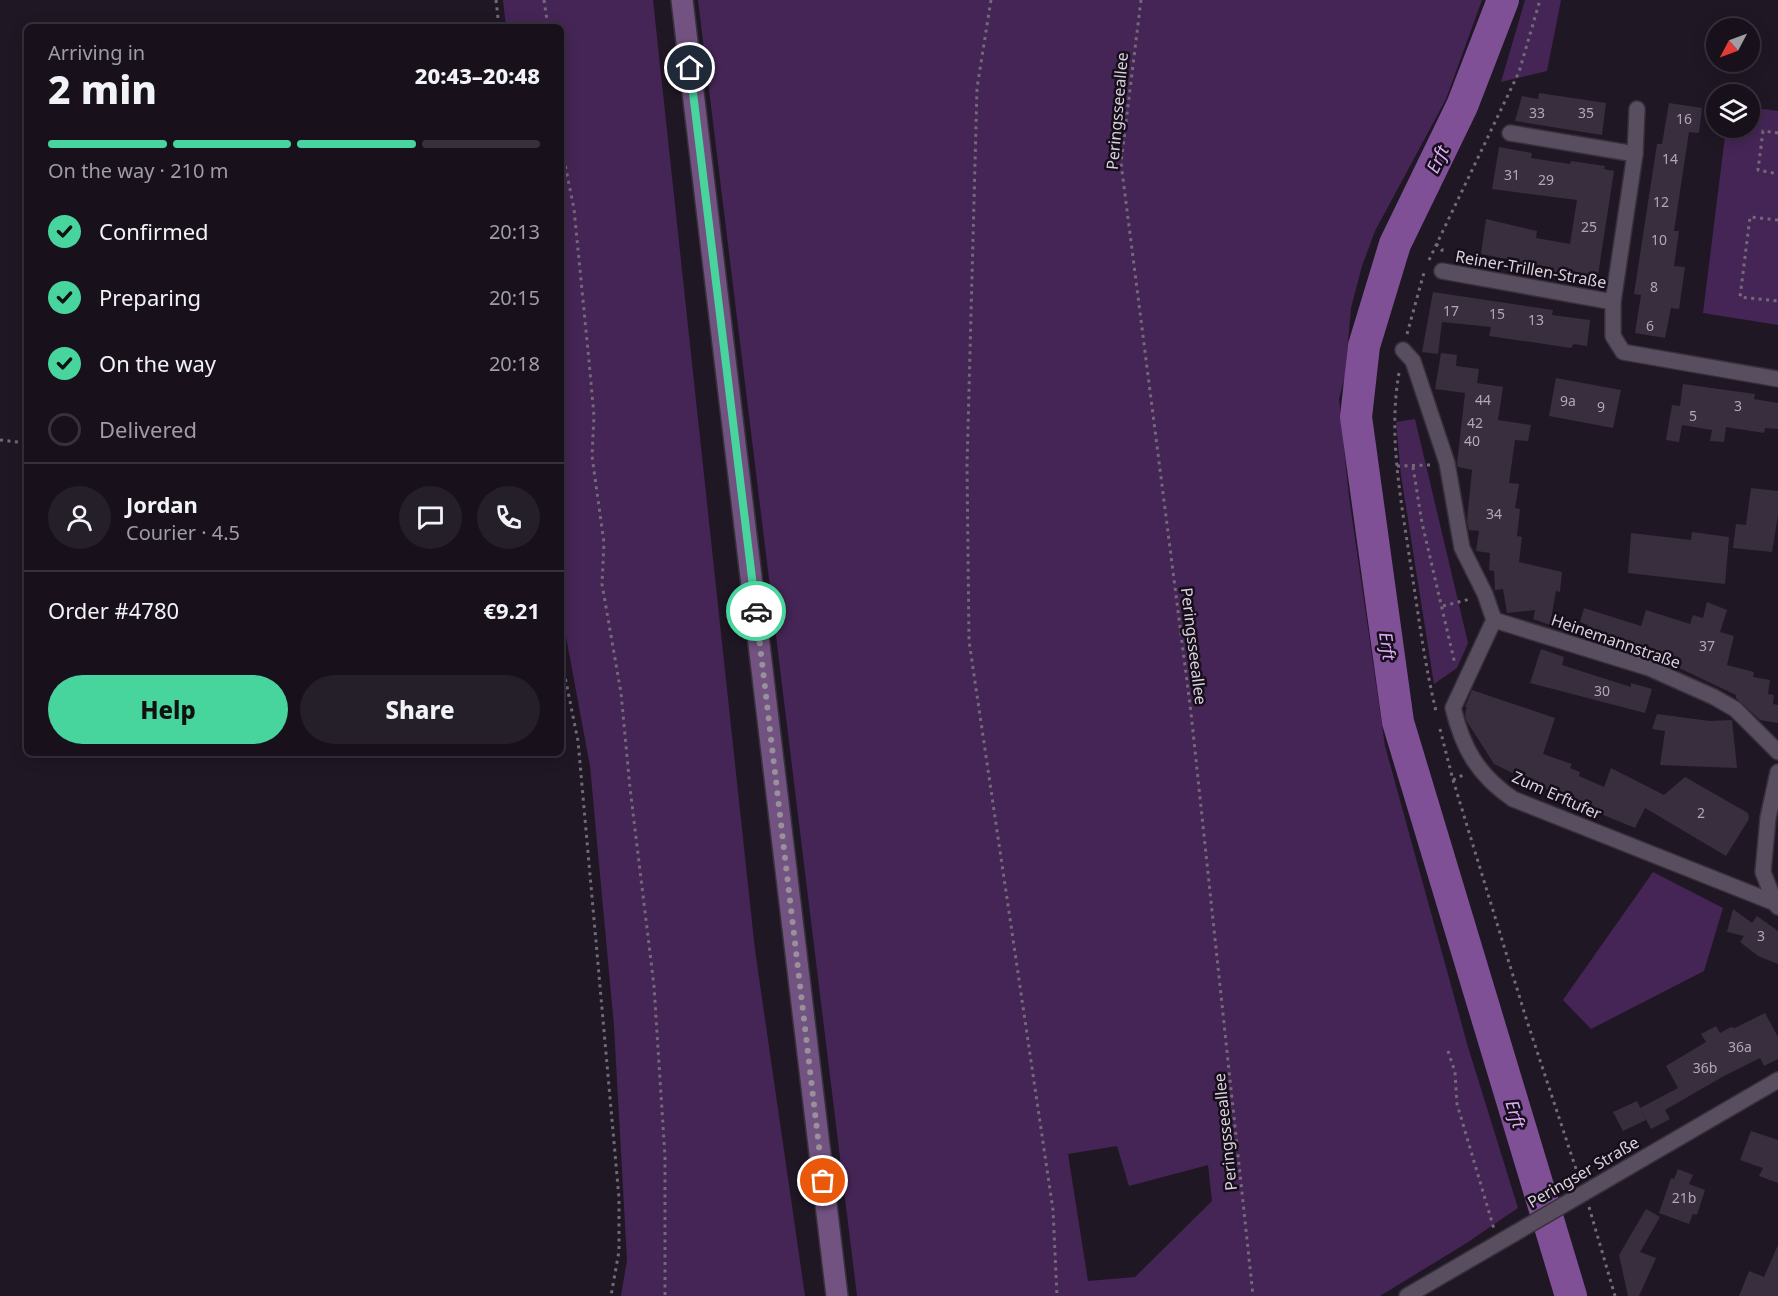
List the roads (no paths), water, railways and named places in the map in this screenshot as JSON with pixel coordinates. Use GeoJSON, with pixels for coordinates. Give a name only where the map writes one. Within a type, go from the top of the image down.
{"type":"FeatureCollection","features":[{"type":"Feature","properties":{"kind":"main road"},"geometry":{"type":"LineString","coordinates":[[682,0],[837,1296]]}},
{"type":"Feature","properties":{"kind":"street","name":"Reiner-Trillen-Straße"},"geometry":{"type":"LineString","coordinates":[[1637,109],[1635,154],[1613,302],[1613,336],[1623,352],[1778,379]]}},
{"type":"Feature","properties":{"kind":"street"},"geometry":{"type":"LineString","coordinates":[[1510,134],[1635,154]]}},
{"type":"Feature","properties":{"kind":"street","name":"Reiner-Trillen-Straße"},"geometry":{"type":"LineString","coordinates":[[1442,271],[1613,302]]}},
{"type":"Feature","properties":{"kind":"street"},"geometry":{"type":"LineString","coordinates":[[1403,350],[1413,361],[1447,463],[1462,548],[1485,594],[1494,620]]}},
{"type":"Feature","properties":{"kind":"street","name":"Zum Erftufer"},"geometry":{"type":"LineString","coordinates":[[1494,620],[1453,708],[1456,723],[1477,768],[1494,786],[1513,798],[1777,905]]}},
{"type":"Feature","properties":{"kind":"street","name":"Heinemannstraße"},"geometry":{"type":"LineString","coordinates":[[1494,620],[1649,668],[1714,697],[1736,709],[1778,752]]}},
{"type":"Feature","properties":{"kind":"street"},"geometry":{"type":"LineString","coordinates":[[1777,905],[1763,872],[1767,818],[1778,772]]}},
{"type":"Feature","properties":{"kind":"street","name":"Peringser Straße"},"geometry":{"type":"LineString","coordinates":[[1407,1296],[1501,1240],[1584,1200],[1778,1080]]}},
{"type":"Feature","properties":{"kind":"waterway","name":"Erft"},"geometry":{"type":"LineString","coordinates":[[1503,0],[1462,106],[1395,244],[1364,346],[1356,417],[1398,722],[1571,1296]]}}]}
